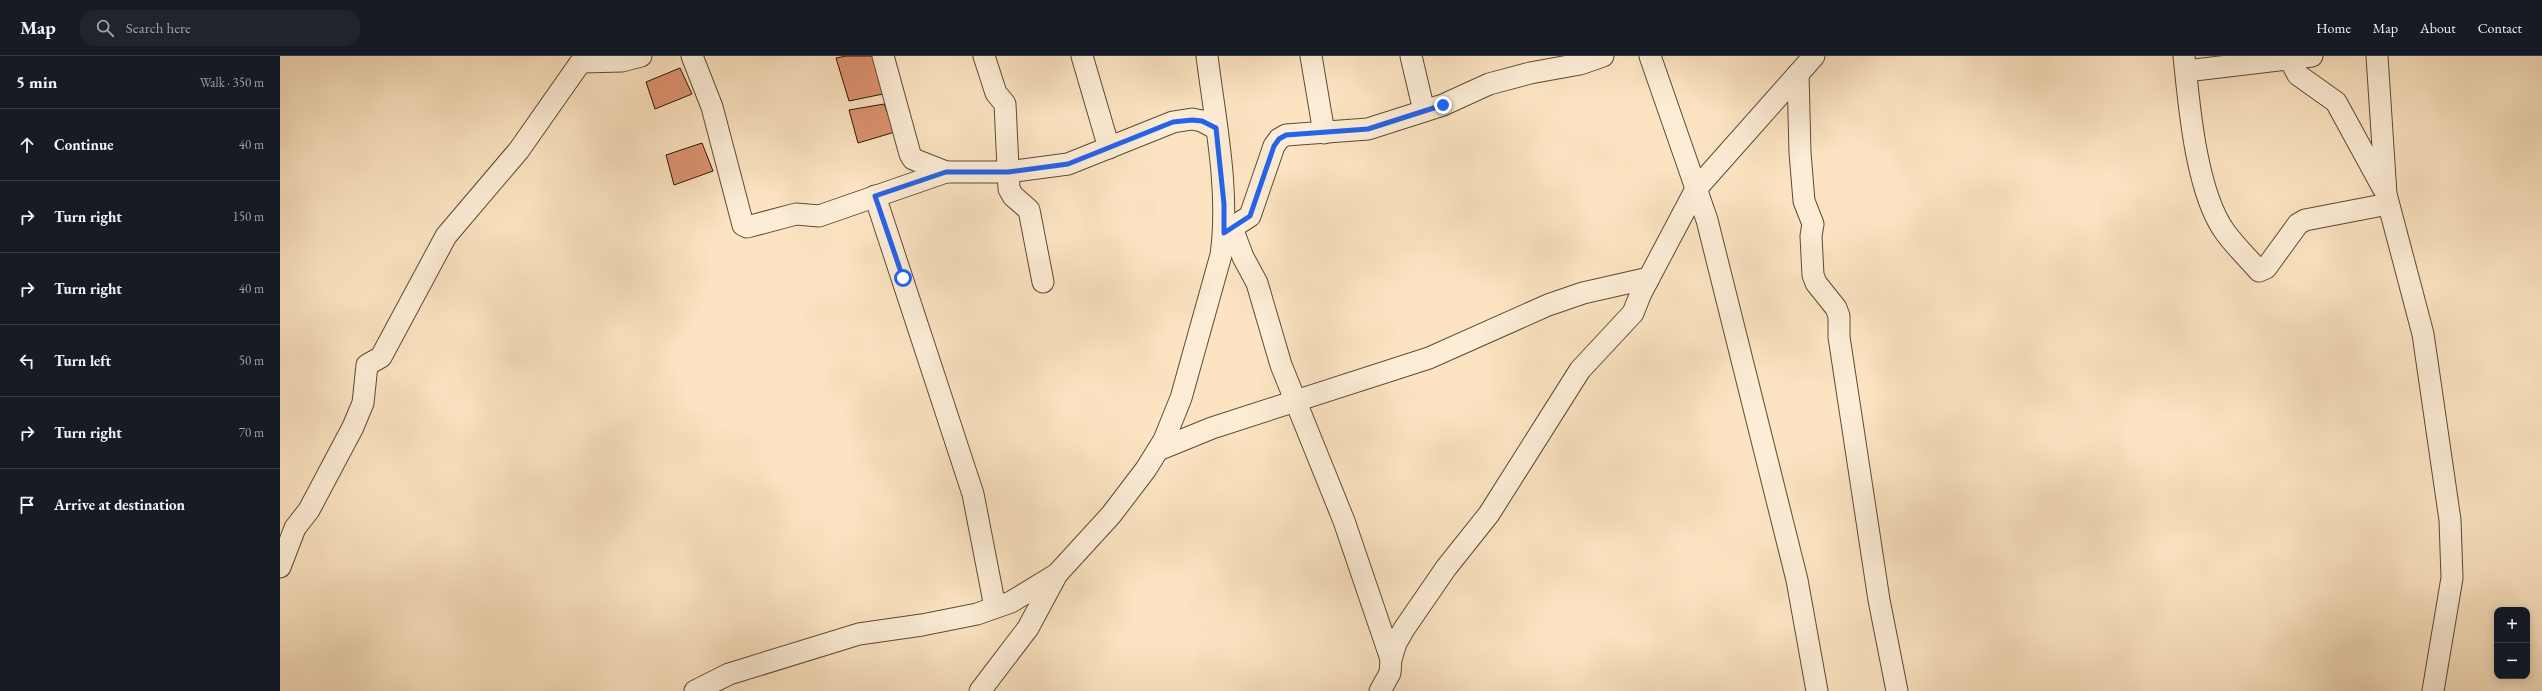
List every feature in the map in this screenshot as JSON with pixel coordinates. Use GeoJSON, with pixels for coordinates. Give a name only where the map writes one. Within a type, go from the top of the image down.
{"type":"FeatureCollection","features":[{"type":"Feature","properties":{"kind":"street"},"geometry":{"type":"LineString","coordinates":[[280,567],[295,528],[309,510],[353,427],[363,402],[367,366],[381,357],[446,236],[519,150],[584,59],[622,61],[641,56]]}},
{"type":"Feature","properties":{"kind":"street"},"geometry":{"type":"LineString","coordinates":[[692,56],[712,107],[743,226],[747,227],[796,214],[819,216],[946,172],[1008,172],[1068,164],[1173,122],[1192,120],[1202,121],[1216,128]]}},
{"type":"Feature","properties":{"kind":"street"},"geometry":{"type":"LineString","coordinates":[[883,56],[910,154],[914,159],[946,172]]}},
{"type":"Feature","properties":{"kind":"street"},"geometry":{"type":"LineString","coordinates":[[984,56],[996,93],[1005,104],[1009,189],[1013,196],[1029,210],[1043,282]]}},
{"type":"Feature","properties":{"kind":"street"},"geometry":{"type":"LineString","coordinates":[[1082,56],[1109,148]]}},
{"type":"Feature","properties":{"kind":"street"},"geometry":{"type":"LineString","coordinates":[[1207,56],[1228,231],[1258,283],[1281,365],[1342,515],[1373,609],[1382,628],[1392,674]]}},
{"type":"Feature","properties":{"kind":"street"},"geometry":{"type":"LineString","coordinates":[[1311,56],[1324,133]]}},
{"type":"Feature","properties":{"kind":"street"},"geometry":{"type":"LineString","coordinates":[[1411,56],[1424,111]]}},
{"type":"Feature","properties":{"kind":"street"},"geometry":{"type":"LineString","coordinates":[[980,691],[1028,628],[1057,574],[1111,515],[1158,450],[1181,398],[1228,231],[1250,216],[1274,146],[1279,139],[1286,135],[1368,129],[1424,111],[1489,84],[1530,73],[1580,64],[1603,56]]}},
{"type":"Feature","properties":{"kind":"street"},"geometry":{"type":"LineString","coordinates":[[1650,56],[1707,220],[1797,580],[1817,691]]}},
{"type":"Feature","properties":{"kind":"street"},"geometry":{"type":"LineString","coordinates":[[1380,691],[1392,674],[1396,643],[1404,629],[1446,568],[1489,514],[1580,370],[1633,313],[1649,278],[1696,189],[1814,56]]}},
{"type":"Feature","properties":{"kind":"street"},"geometry":{"type":"LineString","coordinates":[[2312,56],[2185,63],[2201,171],[2213,211],[2225,232],[2259,271],[2266,268],[2298,224],[2305,220],[2387,199]]}},
{"type":"Feature","properties":{"kind":"street"},"geometry":{"type":"LineString","coordinates":[[2378,56],[2387,199],[2422,334],[2450,520],[2452,578],[2433,691]]}},
{"type":"Feature","properties":{"kind":"street"},"geometry":{"type":"LineString","coordinates":[[2288,58],[2298,76],[2336,102],[2387,199]]}},
{"type":"Feature","properties":{"kind":"street"},"geometry":{"type":"LineString","coordinates":[[1798,74],[1800,153],[1804,201],[1814,224],[1811,236],[1813,274],[1816,283],[1832,301],[1839,316],[1839,337],[1879,600],[1897,691]]}},
{"type":"Feature","properties":{"kind":"street"},"geometry":{"type":"LineString","coordinates":[[875,196],[973,494],[995,607]]}},
{"type":"Feature","properties":{"kind":"street"},"geometry":{"type":"LineString","coordinates":[[1158,450],[1212,428],[1429,358],[1548,305],[1583,293],[1649,278]]}},
{"type":"Feature","properties":{"kind":"street"},"geometry":{"type":"LineString","coordinates":[[695,691],[729,674],[859,634],[922,625],[977,614],[1011,602],[1057,574]]}},
{"type":"Feature","properties":{"kind":"building"},"geometry":{"type":"Polygon","coordinates":[[[846,56],[875,56],[883,94],[849,101],[836,58],[846,56]]]}},
{"type":"Feature","properties":{"kind":"building"},"geometry":{"type":"Polygon","coordinates":[[[680,68],[692,94],[655,109],[646,82],[680,68]]]}},
{"type":"Feature","properties":{"kind":"building"},"geometry":{"type":"Polygon","coordinates":[[[884,104],[895,132],[858,143],[849,110],[884,104]]]}},
{"type":"Feature","properties":{"kind":"building"},"geometry":{"type":"Polygon","coordinates":[[[702,143],[713,171],[674,185],[666,155],[702,143]]]}},
{"type":"Feature","properties":{"kind":"route"},"geometry":{"type":"LineString","coordinates":[[903,278],[884,218],[875,196],[929,177],[953,171],[1008,172],[1068,164],[1084,159],[1173,122],[1192,120],[1202,121],[1216,128],[1224,204],[1224,233],[1250,216],[1274,146],[1279,139],[1286,135],[1368,129],[1394,122],[1443,105]]}}]}
